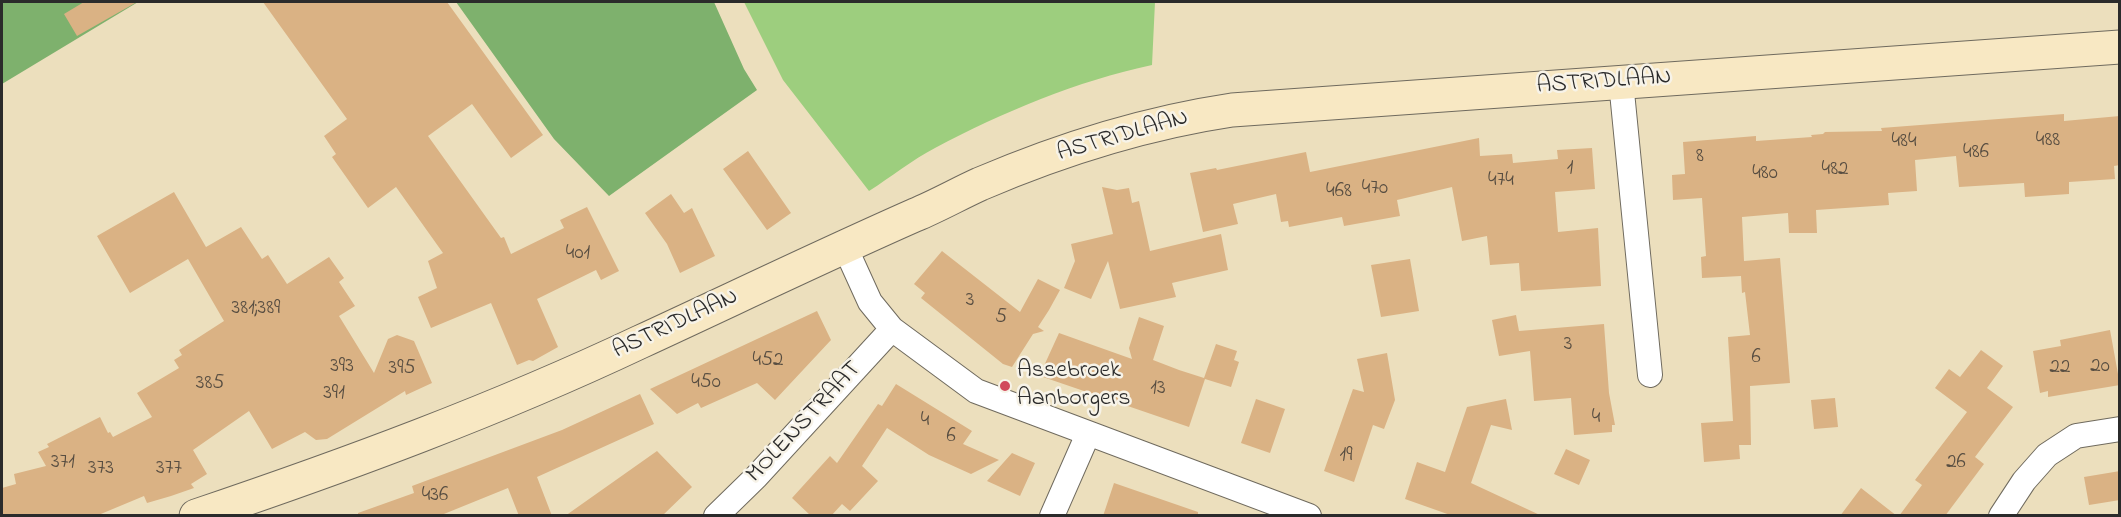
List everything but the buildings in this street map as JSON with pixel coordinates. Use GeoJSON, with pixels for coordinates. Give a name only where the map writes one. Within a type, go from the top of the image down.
{"type":"FeatureCollection","features":[{"type":"Feature","properties":{"kind":"main road","name":"ASTRIDLAAN"},"geometry":{"type":"LineString","coordinates":[[196,516],[318,475],[474,415],[632,346],[1014,170],[1084,144],[1186,117],[1232,110],[2120,47]]}},
{"type":"Feature","properties":{"kind":"street"},"geometry":{"type":"LineString","coordinates":[[1621,82],[1650,375]]}},
{"type":"Feature","properties":{"kind":"street"},"geometry":{"type":"LineString","coordinates":[[845,247],[870,302],[892,329],[976,391],[1309,516]]}},
{"type":"Feature","properties":{"kind":"street","name":"MOLENSTRAAT"},"geometry":{"type":"LineString","coordinates":[[716,516],[756,477],[892,329]]}},
{"type":"Feature","properties":{"kind":"street"},"geometry":{"type":"LineString","coordinates":[[2001,516],[2024,481],[2047,455],[2076,436],[2120,429]]}},
{"type":"Feature","properties":{"kind":"street"},"geometry":{"type":"LineString","coordinates":[[1052,516],[1088,434]]}},
{"type":"Feature","properties":{"kind":"green space"},"geometry":{"type":"Polygon","coordinates":[[[2,2],[138,2],[2,84],[2,2]]]}},
{"type":"Feature","properties":{"kind":"green space"},"geometry":{"type":"Polygon","coordinates":[[[456,2],[714,2],[744,69],[757,90],[609,196],[554,139],[456,2]]]}},
{"type":"Feature","properties":{"kind":"green space"},"geometry":{"type":"Polygon","coordinates":[[[744,2],[1155,2],[1152,65],[1068,89],[1014,110],[926,153],[869,191],[783,80],[744,2]]]}},
{"type":"Feature","properties":{"kind":"place","name":"Assebroek Aanborgers"},"geometry":{"type":"Point","coordinates":[1005,386]}}]}
